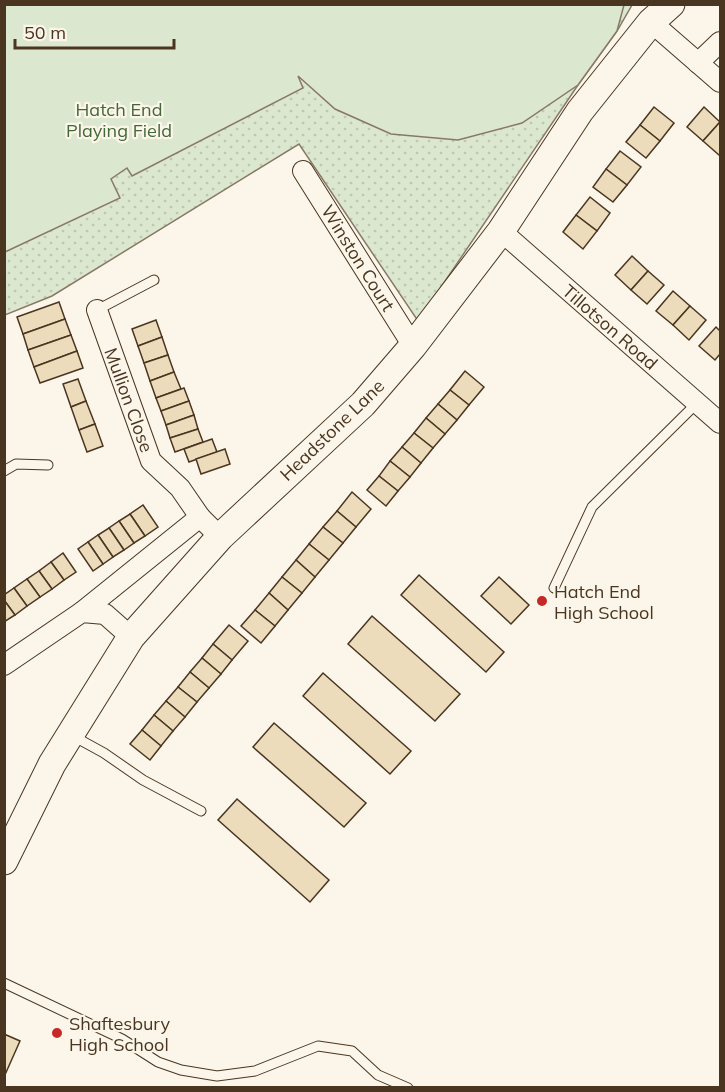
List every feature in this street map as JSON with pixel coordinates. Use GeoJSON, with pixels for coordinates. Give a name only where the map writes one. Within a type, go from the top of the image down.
{"type":"FeatureCollection","features":[{"type":"Feature","properties":{"kind":"street"},"geometry":{"type":"LineString","coordinates":[[661,13],[698,63],[720,82]]}},
{"type":"Feature","properties":{"kind":"street","name":"Headstone Lane"},"geometry":{"type":"LineString","coordinates":[[4,861],[52,764],[131,637],[220,537],[363,404],[413,346],[501,231],[580,111],[661,13]]}},
{"type":"Feature","properties":{"kind":"street"},"geometry":{"type":"LineString","coordinates":[[698,63],[720,42]]}},
{"type":"Feature","properties":{"kind":"street","name":"Winston Court"},"geometry":{"type":"LineString","coordinates":[[303,171],[413,346]]}},
{"type":"Feature","properties":{"kind":"street","name":"Tillotson Road"},"geometry":{"type":"LineString","coordinates":[[501,231],[720,423]]}},
{"type":"Feature","properties":{"kind":"street","name":"Mullion Close"},"geometry":{"type":"LineString","coordinates":[[97,310],[151,461],[180,488],[200,517],[220,537]]}},
{"type":"Feature","properties":{"kind":"street"},"geometry":{"type":"LineString","coordinates":[[4,665],[82,612],[200,517]]}},
{"type":"Feature","properties":{"kind":"street"},"geometry":{"type":"LineString","coordinates":[[82,612],[105,614],[131,637]]}},
{"type":"Feature","properties":{"kind":"lane"},"geometry":{"type":"LineString","coordinates":[[97,310],[154,280]]}},
{"type":"Feature","properties":{"kind":"lane"},"geometry":{"type":"LineString","coordinates":[[554,588],[592,507],[697,403]]}},
{"type":"Feature","properties":{"kind":"lane"},"geometry":{"type":"LineString","coordinates":[[4,471],[16,464],[48,465]]}},
{"type":"Feature","properties":{"kind":"lane"},"geometry":{"type":"LineString","coordinates":[[71,735],[104,753],[143,780],[201,811]]}},
{"type":"Feature","properties":{"kind":"lane"},"geometry":{"type":"LineString","coordinates":[[4,983],[122,1039],[158,1062],[181,1070],[217,1076],[255,1071],[318,1047],[352,1052],[378,1075],[408,1088]]}},
{"type":"Feature","properties":{"kind":"green space","name":"Hatch End Playing Field"},"geometry":{"type":"Polygon","coordinates":[[[4,5],[624,5],[617,31],[578,85],[522,123],[458,140],[391,134],[335,109],[298,76],[303,88],[132,176],[127,168],[111,179],[120,198],[5,252],[4,5]]]}},
{"type":"Feature","properties":{"kind":"green space","name":"Hatch End Playing Field"},"geometry":{"type":"Polygon","coordinates":[[[5,5],[632,5],[617,31],[418,321],[299,144],[52,296],[5,315],[5,5]]]}},
{"type":"Feature","properties":{"kind":"building"},"geometry":{"type":"Polygon","coordinates":[[[654,107],[674,123],[660,141],[640,125],[654,107]]]}},
{"type":"Feature","properties":{"kind":"building"},"geometry":{"type":"Polygon","coordinates":[[[704,107],[720,122],[703,141],[687,127],[704,107]]]}},
{"type":"Feature","properties":{"kind":"building"},"geometry":{"type":"Polygon","coordinates":[[[720,122],[720,154],[719,155],[703,141],[720,122]]]}},
{"type":"Feature","properties":{"kind":"building"},"geometry":{"type":"Polygon","coordinates":[[[640,125],[660,141],[646,158],[626,142],[640,125]]]}},
{"type":"Feature","properties":{"kind":"building"},"geometry":{"type":"Polygon","coordinates":[[[620,151],[641,167],[627,185],[606,169],[620,151]]]}},
{"type":"Feature","properties":{"kind":"building"},"geometry":{"type":"Polygon","coordinates":[[[606,169],[627,185],[613,202],[593,187],[606,169]]]}},
{"type":"Feature","properties":{"kind":"building"},"geometry":{"type":"Polygon","coordinates":[[[590,197],[610,213],[597,231],[576,215],[590,197]]]}},
{"type":"Feature","properties":{"kind":"building"},"geometry":{"type":"Polygon","coordinates":[[[576,215],[597,231],[583,249],[563,232],[576,215]]]}},
{"type":"Feature","properties":{"kind":"building"},"geometry":{"type":"Polygon","coordinates":[[[632,256],[648,271],[631,290],[615,275],[632,256]]]}},
{"type":"Feature","properties":{"kind":"building"},"geometry":{"type":"Polygon","coordinates":[[[648,271],[664,285],[647,304],[631,290],[648,271]]]}},
{"type":"Feature","properties":{"kind":"building"},"geometry":{"type":"Polygon","coordinates":[[[673,291],[690,306],[673,325],[656,311],[673,291]]]}},
{"type":"Feature","properties":{"kind":"building"},"geometry":{"type":"Polygon","coordinates":[[[59,302],[65,319],[23,334],[17,317],[59,302]]]}},
{"type":"Feature","properties":{"kind":"building"},"geometry":{"type":"Polygon","coordinates":[[[690,306],[706,320],[689,340],[673,325],[690,306]]]}},
{"type":"Feature","properties":{"kind":"building"},"geometry":{"type":"Polygon","coordinates":[[[65,319],[71,335],[28,350],[23,334],[65,319]]]}},
{"type":"Feature","properties":{"kind":"building"},"geometry":{"type":"Polygon","coordinates":[[[156,320],[162,337],[138,346],[132,329],[156,320]]]}},
{"type":"Feature","properties":{"kind":"building"},"geometry":{"type":"Polygon","coordinates":[[[716,327],[720,331],[720,354],[715,360],[699,346],[716,327]]]}},
{"type":"Feature","properties":{"kind":"building"},"geometry":{"type":"Polygon","coordinates":[[[71,335],[77,351],[34,367],[28,350],[71,335]]]}},
{"type":"Feature","properties":{"kind":"building"},"geometry":{"type":"Polygon","coordinates":[[[162,337],[168,355],[144,363],[138,346],[162,337]]]}},
{"type":"Feature","properties":{"kind":"building"},"geometry":{"type":"Polygon","coordinates":[[[77,351],[83,368],[40,383],[34,367],[77,351]]]}},
{"type":"Feature","properties":{"kind":"building"},"geometry":{"type":"Polygon","coordinates":[[[168,355],[174,372],[150,381],[144,363],[168,355]]]}},
{"type":"Feature","properties":{"kind":"building"},"geometry":{"type":"Polygon","coordinates":[[[465,371],[484,387],[469,405],[450,390],[465,371]]]}},
{"type":"Feature","properties":{"kind":"building"},"geometry":{"type":"Polygon","coordinates":[[[174,372],[181,389],[156,398],[150,381],[174,372]]]}},
{"type":"Feature","properties":{"kind":"building"},"geometry":{"type":"Polygon","coordinates":[[[78,379],[86,401],[71,407],[63,384],[78,379]]]}},
{"type":"Feature","properties":{"kind":"building"},"geometry":{"type":"Polygon","coordinates":[[[184,388],[189,401],[161,411],[156,398],[184,388]]]}},
{"type":"Feature","properties":{"kind":"building"},"geometry":{"type":"Polygon","coordinates":[[[450,390],[469,405],[457,420],[438,404],[450,390]]]}},
{"type":"Feature","properties":{"kind":"building"},"geometry":{"type":"Polygon","coordinates":[[[86,401],[95,424],[79,430],[71,407],[86,401]]]}},
{"type":"Feature","properties":{"kind":"building"},"geometry":{"type":"Polygon","coordinates":[[[189,401],[194,415],[166,425],[161,411],[189,401]]]}},
{"type":"Feature","properties":{"kind":"building"},"geometry":{"type":"Polygon","coordinates":[[[438,404],[457,420],[445,434],[426,418],[438,404]]]}},
{"type":"Feature","properties":{"kind":"building"},"geometry":{"type":"Polygon","coordinates":[[[194,415],[198,429],[170,438],[166,425],[194,415]]]}},
{"type":"Feature","properties":{"kind":"building"},"geometry":{"type":"Polygon","coordinates":[[[426,418],[445,434],[433,448],[414,433],[426,418]]]}},
{"type":"Feature","properties":{"kind":"building"},"geometry":{"type":"Polygon","coordinates":[[[95,424],[103,446],[87,452],[79,430],[95,424]]]}},
{"type":"Feature","properties":{"kind":"building"},"geometry":{"type":"Polygon","coordinates":[[[198,429],[203,442],[175,452],[170,438],[198,429]]]}},
{"type":"Feature","properties":{"kind":"building"},"geometry":{"type":"Polygon","coordinates":[[[414,433],[433,448],[421,463],[402,447],[414,433]]]}},
{"type":"Feature","properties":{"kind":"building"},"geometry":{"type":"Polygon","coordinates":[[[212,439],[217,452],[189,462],[184,449],[212,439]]]}},
{"type":"Feature","properties":{"kind":"building"},"geometry":{"type":"Polygon","coordinates":[[[402,447],[421,463],[410,477],[390,461],[402,447]]]}},
{"type":"Feature","properties":{"kind":"building"},"geometry":{"type":"Polygon","coordinates":[[[225,449],[230,464],[201,474],[196,459],[225,449]]]}},
{"type":"Feature","properties":{"kind":"building"},"geometry":{"type":"Polygon","coordinates":[[[390,461],[410,477],[398,491],[379,476],[390,461]]]}},
{"type":"Feature","properties":{"kind":"building"},"geometry":{"type":"Polygon","coordinates":[[[379,476],[398,491],[386,506],[367,490],[379,476]]]}},
{"type":"Feature","properties":{"kind":"building"},"geometry":{"type":"Polygon","coordinates":[[[352,492],[371,509],[356,527],[337,511],[352,492]]]}},
{"type":"Feature","properties":{"kind":"building"},"geometry":{"type":"Polygon","coordinates":[[[143,505],[158,527],[145,536],[130,514],[143,505]]]}},
{"type":"Feature","properties":{"kind":"building"},"geometry":{"type":"Polygon","coordinates":[[[337,511],[356,527],[343,543],[323,527],[337,511]]]}},
{"type":"Feature","properties":{"kind":"building"},"geometry":{"type":"Polygon","coordinates":[[[130,514],[145,536],[134,543],[119,521],[130,514]]]}},
{"type":"Feature","properties":{"kind":"building"},"geometry":{"type":"Polygon","coordinates":[[[119,521],[134,543],[124,550],[109,528],[119,521]]]}},
{"type":"Feature","properties":{"kind":"building"},"geometry":{"type":"Polygon","coordinates":[[[323,527],[343,543],[329,560],[309,544],[323,527]]]}},
{"type":"Feature","properties":{"kind":"building"},"geometry":{"type":"Polygon","coordinates":[[[109,528],[124,550],[113,557],[98,535],[109,528]]]}},
{"type":"Feature","properties":{"kind":"building"},"geometry":{"type":"Polygon","coordinates":[[[98,535],[113,557],[103,564],[88,542],[98,535]]]}},
{"type":"Feature","properties":{"kind":"building"},"geometry":{"type":"Polygon","coordinates":[[[88,542],[103,564],[93,571],[78,549],[88,542]]]}},
{"type":"Feature","properties":{"kind":"building"},"geometry":{"type":"Polygon","coordinates":[[[309,544],[329,560],[315,577],[296,560],[309,544]]]}},
{"type":"Feature","properties":{"kind":"building"},"geometry":{"type":"Polygon","coordinates":[[[63,553],[76,572],[64,580],[51,562],[63,553]]]}},
{"type":"Feature","properties":{"kind":"building"},"geometry":{"type":"Polygon","coordinates":[[[296,560],[315,577],[302,593],[282,577],[296,560]]]}},
{"type":"Feature","properties":{"kind":"building"},"geometry":{"type":"Polygon","coordinates":[[[51,562],[64,580],[52,589],[39,571],[51,562]]]}},
{"type":"Feature","properties":{"kind":"building"},"geometry":{"type":"Polygon","coordinates":[[[39,571],[52,589],[40,597],[27,579],[39,571]]]}},
{"type":"Feature","properties":{"kind":"building"},"geometry":{"type":"Polygon","coordinates":[[[419,575],[504,652],[486,672],[401,595],[419,575]]]}},
{"type":"Feature","properties":{"kind":"building"},"geometry":{"type":"Polygon","coordinates":[[[282,577],[302,593],[288,610],[269,593],[282,577]]]}},
{"type":"Feature","properties":{"kind":"building"},"geometry":{"type":"Polygon","coordinates":[[[499,577],[529,605],[511,624],[481,596],[499,577]]]}},
{"type":"Feature","properties":{"kind":"building"},"geometry":{"type":"Polygon","coordinates":[[[27,579],[40,597],[27,606],[14,588],[27,579]]]}},
{"type":"Feature","properties":{"kind":"building"},"geometry":{"type":"Polygon","coordinates":[[[14,588],[27,606],[15,615],[4,600],[4,595],[14,588]]]}},
{"type":"Feature","properties":{"kind":"building"},"geometry":{"type":"Polygon","coordinates":[[[269,593],[288,610],[275,626],[255,610],[269,593]]]}},
{"type":"Feature","properties":{"kind":"building"},"geometry":{"type":"Polygon","coordinates":[[[4,600],[15,615],[4,622],[4,600]]]}},
{"type":"Feature","properties":{"kind":"building"},"geometry":{"type":"Polygon","coordinates":[[[255,610],[275,626],[261,643],[241,626],[255,610]]]}},
{"type":"Feature","properties":{"kind":"building"},"geometry":{"type":"Polygon","coordinates":[[[372,616],[460,694],[435,721],[348,644],[372,616]]]}},
{"type":"Feature","properties":{"kind":"building"},"geometry":{"type":"Polygon","coordinates":[[[229,625],[248,641],[232,660],[213,644],[229,625]]]}},
{"type":"Feature","properties":{"kind":"building"},"geometry":{"type":"Polygon","coordinates":[[[213,644],[232,660],[221,674],[202,658],[213,644]]]}},
{"type":"Feature","properties":{"kind":"building"},"geometry":{"type":"Polygon","coordinates":[[[202,658],[221,674],[209,688],[190,672],[202,658]]]}},
{"type":"Feature","properties":{"kind":"building"},"geometry":{"type":"Polygon","coordinates":[[[190,672],[209,688],[197,702],[178,687],[190,672]]]}},
{"type":"Feature","properties":{"kind":"building"},"geometry":{"type":"Polygon","coordinates":[[[323,673],[411,751],[390,774],[303,696],[323,673]]]}},
{"type":"Feature","properties":{"kind":"building"},"geometry":{"type":"Polygon","coordinates":[[[178,687],[197,702],[185,717],[166,701],[178,687]]]}},
{"type":"Feature","properties":{"kind":"building"},"geometry":{"type":"Polygon","coordinates":[[[166,701],[185,717],[173,731],[154,715],[166,701]]]}},
{"type":"Feature","properties":{"kind":"building"},"geometry":{"type":"Polygon","coordinates":[[[154,715],[173,731],[161,746],[142,730],[154,715]]]}},
{"type":"Feature","properties":{"kind":"building"},"geometry":{"type":"Polygon","coordinates":[[[274,723],[366,803],[344,827],[253,747],[274,723]]]}},
{"type":"Feature","properties":{"kind":"building"},"geometry":{"type":"Polygon","coordinates":[[[142,730],[161,746],[150,760],[130,744],[142,730]]]}},
{"type":"Feature","properties":{"kind":"building"},"geometry":{"type":"Polygon","coordinates":[[[237,799],[329,880],[310,902],[218,820],[237,799]]]}},
{"type":"Feature","properties":{"kind":"building"},"geometry":{"type":"Polygon","coordinates":[[[4,1034],[20,1041],[4,1077],[4,1034]]]}},
{"type":"Feature","properties":{"kind":"place","name":"Hatch End High School"},"geometry":{"type":"Point","coordinates":[542,601]}},
{"type":"Feature","properties":{"kind":"place","name":"Shaftesbury High School"},"geometry":{"type":"Point","coordinates":[57,1033]}}]}
